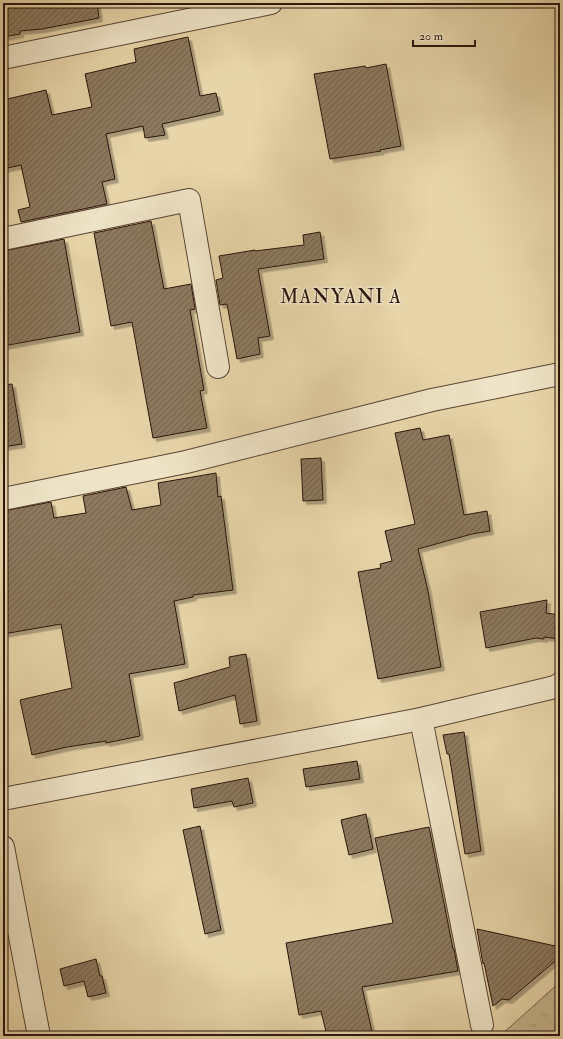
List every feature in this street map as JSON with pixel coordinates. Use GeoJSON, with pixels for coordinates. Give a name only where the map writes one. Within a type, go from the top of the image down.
{"type":"FeatureCollection","features":[{"type":"Feature","properties":{"kind":"street"},"geometry":{"type":"LineString","coordinates":[[3,58],[271,3]]}},
{"type":"Feature","properties":{"kind":"street"},"geometry":{"type":"LineString","coordinates":[[3,239],[189,200],[218,367]]}},
{"type":"Feature","properties":{"kind":"street"},"geometry":{"type":"LineString","coordinates":[[3,499],[186,462],[432,400],[560,374]]}},
{"type":"Feature","properties":{"kind":"street"},"geometry":{"type":"LineString","coordinates":[[3,800],[421,719],[555,687],[560,684]]}},
{"type":"Feature","properties":{"kind":"street"},"geometry":{"type":"LineString","coordinates":[[421,719],[482,1025]]}},
{"type":"Feature","properties":{"kind":"street"},"geometry":{"type":"LineString","coordinates":[[3,847],[39,1036]]}},
{"type":"Feature","properties":{"kind":"green space"},"geometry":{"type":"Polygon","coordinates":[[[560,982],[560,1036],[500,1036],[560,982]]]}},
{"type":"Feature","properties":{"kind":"building"},"geometry":{"type":"Polygon","coordinates":[[[3,3],[97,3],[99,18],[42,29],[20,31],[20,34],[3,37],[3,3]]]}},
{"type":"Feature","properties":{"kind":"building"},"geometry":{"type":"Polygon","coordinates":[[[188,37],[200,96],[216,93],[220,111],[162,124],[165,135],[145,138],[143,126],[106,134],[115,179],[102,182],[107,204],[21,222],[18,210],[30,207],[21,165],[3,169],[3,100],[46,90],[52,115],[92,107],[85,74],[136,62],[134,49],[188,37]]]}},
{"type":"Feature","properties":{"kind":"building"},"geometry":{"type":"Polygon","coordinates":[[[386,64],[401,146],[380,150],[381,151],[330,159],[314,74],[365,66],[366,68],[386,64]]]}},
{"type":"Feature","properties":{"kind":"building"},"geometry":{"type":"Polygon","coordinates":[[[151,221],[164,289],[191,284],[195,309],[190,310],[204,390],[200,391],[207,428],[153,438],[132,322],[111,326],[94,233],[151,221]]]}},
{"type":"Feature","properties":{"kind":"building"},"geometry":{"type":"Polygon","coordinates":[[[320,232],[324,259],[258,269],[270,336],[258,338],[260,354],[237,359],[227,304],[220,305],[216,280],[223,278],[219,256],[255,250],[304,245],[303,235],[320,232]]]}},
{"type":"Feature","properties":{"kind":"building"},"geometry":{"type":"Polygon","coordinates":[[[64,239],[80,332],[3,346],[3,251],[64,239]]]}},
{"type":"Feature","properties":{"kind":"building"},"geometry":{"type":"Polygon","coordinates":[[[12,384],[22,444],[3,447],[3,385],[12,384]]]}},
{"type":"Feature","properties":{"kind":"building"},"geometry":{"type":"Polygon","coordinates":[[[420,428],[423,440],[449,435],[464,515],[487,511],[490,531],[472,534],[418,549],[428,591],[441,667],[378,679],[358,572],[381,568],[380,564],[392,561],[385,531],[415,524],[395,433],[420,428]]]}},
{"type":"Feature","properties":{"kind":"building"},"geometry":{"type":"Polygon","coordinates":[[[321,458],[323,500],[303,501],[301,459],[321,458]]]}},
{"type":"Feature","properties":{"kind":"building"},"geometry":{"type":"Polygon","coordinates":[[[216,473],[218,497],[221,496],[233,590],[193,595],[193,597],[174,601],[185,664],[129,674],[140,736],[106,743],[106,741],[67,747],[32,755],[20,700],[72,688],[61,624],[3,634],[3,511],[51,502],[54,518],[86,513],[83,496],[126,487],[132,510],[161,505],[158,483],[216,473]]]}},
{"type":"Feature","properties":{"kind":"building"},"geometry":{"type":"Polygon","coordinates":[[[547,600],[546,613],[560,615],[560,639],[544,637],[544,639],[536,638],[486,648],[480,612],[547,600]]]}},
{"type":"Feature","properties":{"kind":"building"},"geometry":{"type":"Polygon","coordinates":[[[246,654],[257,721],[240,724],[235,695],[179,711],[174,683],[230,667],[229,657],[246,654]]]}},
{"type":"Feature","properties":{"kind":"building"},"geometry":{"type":"Polygon","coordinates":[[[464,732],[481,851],[465,854],[449,754],[447,754],[443,735],[464,732]]]}},
{"type":"Feature","properties":{"kind":"building"},"geometry":{"type":"Polygon","coordinates":[[[357,761],[360,779],[306,787],[303,769],[357,761]]]}},
{"type":"Feature","properties":{"kind":"building"},"geometry":{"type":"Polygon","coordinates":[[[248,778],[253,803],[234,807],[232,801],[194,808],[191,789],[248,778]]]}},
{"type":"Feature","properties":{"kind":"building"},"geometry":{"type":"Polygon","coordinates":[[[366,814],[373,849],[349,855],[341,820],[366,814]]]}},
{"type":"Feature","properties":{"kind":"building"},"geometry":{"type":"Polygon","coordinates":[[[200,826],[221,930],[205,934],[183,830],[200,826]]]}},
{"type":"Feature","properties":{"kind":"building"},"geometry":{"type":"Polygon","coordinates":[[[429,827],[458,971],[362,987],[373,1036],[327,1036],[321,1011],[299,1015],[286,943],[393,923],[375,838],[429,827]]]}},
{"type":"Feature","properties":{"kind":"building"},"geometry":{"type":"Polygon","coordinates":[[[477,929],[560,947],[560,957],[509,1000],[502,999],[493,1006],[484,963],[483,964],[477,929]]]}},
{"type":"Feature","properties":{"kind":"building"},"geometry":{"type":"Polygon","coordinates":[[[96,959],[106,993],[88,997],[84,981],[64,986],[60,969],[96,959]]]}},
{"type":"Feature","properties":{"kind":"district","name":"MANYANI A"},"geometry":{"type":"Point","coordinates":[341,297]}}]}
